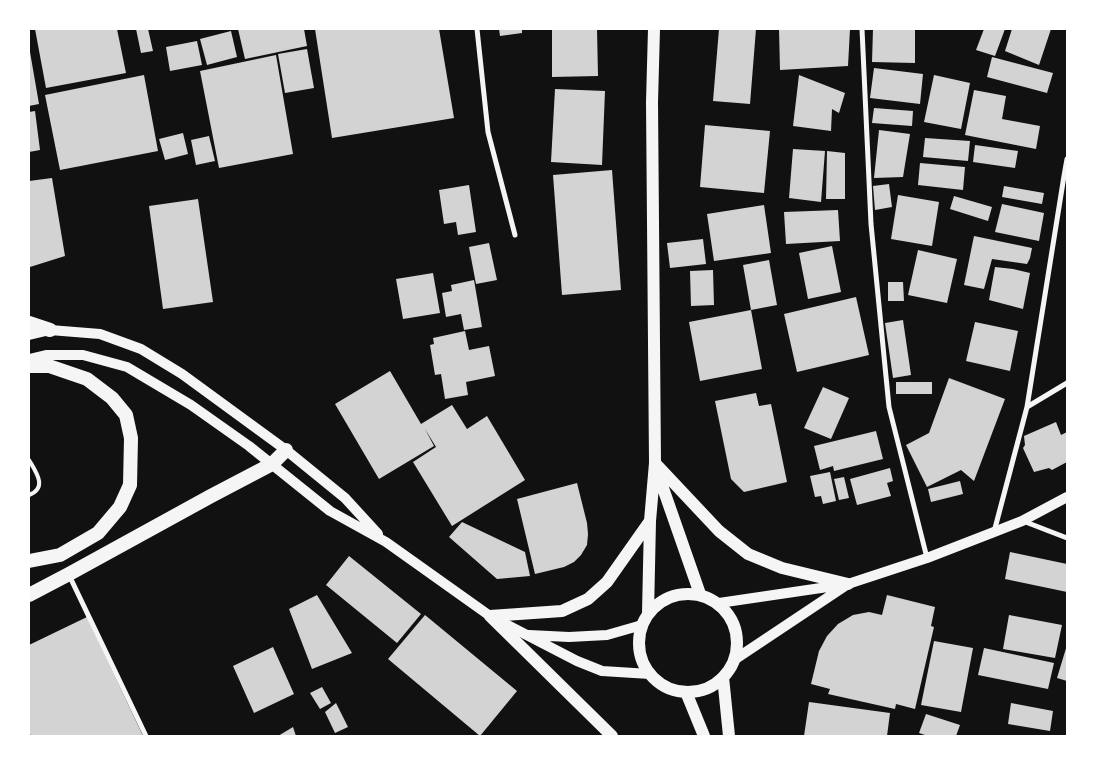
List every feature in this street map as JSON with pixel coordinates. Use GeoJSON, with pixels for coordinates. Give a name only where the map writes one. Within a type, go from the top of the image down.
{"type":"FeatureCollection","features":[{"type":"Feature","properties":{"kind":"highway"},"geometry":{"type":"LineString","coordinates":[[29,323],[50,330]]}},
{"type":"Feature","properties":{"kind":"highway"},"geometry":{"type":"LineString","coordinates":[[29,366],[49,366],[87,379],[112,398],[126,415],[131,438],[130,485],[120,507],[98,533],[60,555],[29,561]]}},
{"type":"Feature","properties":{"kind":"highway"},"geometry":{"type":"LineString","coordinates":[[29,595],[272,464],[286,450]]}},
{"type":"Feature","properties":{"kind":"main road"},"geometry":{"type":"LineString","coordinates":[[648,613],[650,521],[655,463],[652,102],[654,29]]}},
{"type":"Feature","properties":{"kind":"main road"},"geometry":{"type":"LineString","coordinates":[[29,335],[50,330],[100,334],[141,349],[182,374],[286,450],[345,498],[386,542]]}},
{"type":"Feature","properties":{"kind":"main road"},"geometry":{"type":"LineString","coordinates":[[29,359],[46,355],[83,355],[127,367],[191,406],[249,446],[330,511],[386,542],[490,616],[577,661],[602,671],[650,674]]}},
{"type":"Feature","properties":{"kind":"main road"},"geometry":{"type":"LineString","coordinates":[[655,463],[718,531],[748,554],[782,568],[848,584]]}},
{"type":"Feature","properties":{"kind":"main road"},"geometry":{"type":"LineString","coordinates":[[655,463],[700,594]]}},
{"type":"Feature","properties":{"kind":"main road"},"geometry":{"type":"LineString","coordinates":[[719,603],[848,584],[927,558],[1022,521],[1067,497]]}},
{"type":"Feature","properties":{"kind":"main road"},"geometry":{"type":"LineString","coordinates":[[490,616],[562,610],[588,599],[607,582],[650,521]]}},
{"type":"Feature","properties":{"kind":"main road"},"geometry":{"type":"LineString","coordinates":[[734,660],[848,584]]}},
{"type":"Feature","properties":{"kind":"main road"},"geometry":{"type":"LineString","coordinates":[[686,593],[700,594],[719,603],[729,615],[736,629],[738,644],[734,660],[723,677],[712,686],[700,691],[672,690],[660,684],[650,674],[641,659],[638,642],[648,613],[658,603],[671,596],[686,593]]}},
{"type":"Feature","properties":{"kind":"main road"},"geometry":{"type":"LineString","coordinates":[[490,616],[612,736]]}},
{"type":"Feature","properties":{"kind":"main road"},"geometry":{"type":"LineString","coordinates":[[526,635],[569,637],[607,634],[642,626]]}},
{"type":"Feature","properties":{"kind":"main road"},"geometry":{"type":"LineString","coordinates":[[723,677],[729,736]]}},
{"type":"Feature","properties":{"kind":"main road"},"geometry":{"type":"LineString","coordinates":[[686,692],[704,736]]}},
{"type":"Feature","properties":{"kind":"street"},"geometry":{"type":"LineString","coordinates":[[477,29],[488,132],[515,235]]}},
{"type":"Feature","properties":{"kind":"street"},"geometry":{"type":"LineString","coordinates":[[862,29],[871,224],[889,407],[927,558]]}},
{"type":"Feature","properties":{"kind":"street"},"geometry":{"type":"LineString","coordinates":[[994,532],[1027,407],[1067,159]]}},
{"type":"Feature","properties":{"kind":"street"},"geometry":{"type":"LineString","coordinates":[[1027,407],[1067,383]]}},
{"type":"Feature","properties":{"kind":"street"},"geometry":{"type":"LineString","coordinates":[[1022,521],[1067,538]]}},
{"type":"Feature","properties":{"kind":"street"},"geometry":{"type":"LineString","coordinates":[[69,574],[146,736]]}},
{"type":"Feature","properties":{"kind":"lane"},"geometry":{"type":"LineString","coordinates":[[29,460],[38,476],[39,488],[35,493],[29,495]]}},
{"type":"Feature","properties":{"kind":"building"},"geometry":{"type":"Polygon","coordinates":[[[35,29],[117,29],[126,73],[46,88],[35,29]]]}},
{"type":"Feature","properties":{"kind":"building"},"geometry":{"type":"Polygon","coordinates":[[[136,29],[148,29],[153,51],[141,53],[136,29]]]}},
{"type":"Feature","properties":{"kind":"building"},"geometry":{"type":"Polygon","coordinates":[[[238,29],[304,29],[307,46],[245,59],[238,29]]]}},
{"type":"Feature","properties":{"kind":"building"},"geometry":{"type":"Polygon","coordinates":[[[315,29],[439,29],[454,118],[332,138],[315,29]]]}},
{"type":"Feature","properties":{"kind":"building"},"geometry":{"type":"Polygon","coordinates":[[[499,29],[522,29],[522,33],[500,36],[499,29]]]}},
{"type":"Feature","properties":{"kind":"building"},"geometry":{"type":"Polygon","coordinates":[[[552,29],[597,29],[598,76],[552,77],[552,29]]]}},
{"type":"Feature","properties":{"kind":"building"},"geometry":{"type":"Polygon","coordinates":[[[719,29],[756,29],[750,104],[713,101],[719,29]]]}},
{"type":"Feature","properties":{"kind":"building"},"geometry":{"type":"Polygon","coordinates":[[[779,29],[850,29],[848,66],[780,70],[779,29]]]}},
{"type":"Feature","properties":{"kind":"building"},"geometry":{"type":"Polygon","coordinates":[[[873,29],[915,29],[915,63],[872,62],[873,29]]]}},
{"type":"Feature","properties":{"kind":"building"},"geometry":{"type":"Polygon","coordinates":[[[984,29],[1005,29],[995,56],[976,50],[984,29]]]}},
{"type":"Feature","properties":{"kind":"building"},"geometry":{"type":"Polygon","coordinates":[[[1012,29],[1051,29],[1039,65],[1005,51],[1012,29]]]}},
{"type":"Feature","properties":{"kind":"building"},"geometry":{"type":"Polygon","coordinates":[[[231,31],[237,57],[207,65],[200,39],[231,31]]]}},
{"type":"Feature","properties":{"kind":"building"},"geometry":{"type":"Polygon","coordinates":[[[197,41],[202,65],[170,71],[166,47],[197,41]]]}},
{"type":"Feature","properties":{"kind":"building"},"geometry":{"type":"Polygon","coordinates":[[[307,49],[314,88],[285,93],[278,54],[307,49]]]}},
{"type":"Feature","properties":{"kind":"building"},"geometry":{"type":"Polygon","coordinates":[[[29,52],[39,104],[29,106],[29,52]]]}},
{"type":"Feature","properties":{"kind":"building"},"geometry":{"type":"Polygon","coordinates":[[[276,55],[293,154],[219,168],[200,71],[276,55]]]}},
{"type":"Feature","properties":{"kind":"building"},"geometry":{"type":"Polygon","coordinates":[[[992,57],[1053,73],[1047,93],[987,77],[992,57]]]}},
{"type":"Feature","properties":{"kind":"building"},"geometry":{"type":"Polygon","coordinates":[[[874,68],[923,74],[920,104],[870,98],[874,68]]]}},
{"type":"Feature","properties":{"kind":"building"},"geometry":{"type":"Polygon","coordinates":[[[144,75],[158,151],[60,170],[45,95],[144,75]]]}},
{"type":"Feature","properties":{"kind":"building"},"geometry":{"type":"Polygon","coordinates":[[[799,75],[845,93],[839,113],[832,109],[831,131],[793,126],[799,75]]]}},
{"type":"Feature","properties":{"kind":"building"},"geometry":{"type":"Polygon","coordinates":[[[934,75],[970,83],[961,129],[924,122],[934,75]]]}},
{"type":"Feature","properties":{"kind":"building"},"geometry":{"type":"Polygon","coordinates":[[[555,89],[605,91],[602,165],[551,162],[555,89]]]}},
{"type":"Feature","properties":{"kind":"building"},"geometry":{"type":"Polygon","coordinates":[[[974,90],[1006,96],[1002,119],[1040,126],[1036,149],[965,135],[974,90]]]}},
{"type":"Feature","properties":{"kind":"building"},"geometry":{"type":"Polygon","coordinates":[[[874,108],[913,111],[912,126],[872,123],[874,108]]]}},
{"type":"Feature","properties":{"kind":"building"},"geometry":{"type":"Polygon","coordinates":[[[35,111],[40,150],[29,152],[29,112],[35,111]]]}},
{"type":"Feature","properties":{"kind":"building"},"geometry":{"type":"Polygon","coordinates":[[[705,125],[770,131],[764,193],[700,187],[705,125]]]}},
{"type":"Feature","properties":{"kind":"building"},"geometry":{"type":"Polygon","coordinates":[[[879,130],[910,134],[903,177],[874,178],[879,130]]]}},
{"type":"Feature","properties":{"kind":"building"},"geometry":{"type":"Polygon","coordinates":[[[183,133],[188,154],[165,160],[159,139],[183,133]]]}},
{"type":"Feature","properties":{"kind":"building"},"geometry":{"type":"Polygon","coordinates":[[[209,136],[215,161],[196,165],[191,140],[209,136]]]}},
{"type":"Feature","properties":{"kind":"building"},"geometry":{"type":"Polygon","coordinates":[[[925,138],[970,141],[968,161],[923,157],[925,138]]]}},
{"type":"Feature","properties":{"kind":"building"},"geometry":{"type":"Polygon","coordinates":[[[975,145],[1018,151],[1015,168],[973,162],[975,145]]]}},
{"type":"Feature","properties":{"kind":"building"},"geometry":{"type":"Polygon","coordinates":[[[793,149],[825,151],[821,202],[789,198],[793,149]]]}},
{"type":"Feature","properties":{"kind":"building"},"geometry":{"type":"Polygon","coordinates":[[[827,151],[845,153],[845,199],[826,199],[827,151]]]}},
{"type":"Feature","properties":{"kind":"building"},"geometry":{"type":"Polygon","coordinates":[[[920,163],[965,167],[963,190],[918,185],[920,163]]]}},
{"type":"Feature","properties":{"kind":"building"},"geometry":{"type":"Polygon","coordinates":[[[612,170],[621,290],[562,295],[553,175],[612,170]]]}},
{"type":"Feature","properties":{"kind":"building"},"geometry":{"type":"Polygon","coordinates":[[[52,178],[65,256],[30,267],[29,181],[52,178]]]}},
{"type":"Feature","properties":{"kind":"building"},"geometry":{"type":"Polygon","coordinates":[[[889,184],[892,207],[875,210],[873,186],[889,184]]]}},
{"type":"Feature","properties":{"kind":"building"},"geometry":{"type":"Polygon","coordinates":[[[469,185],[476,232],[458,235],[456,222],[444,224],[439,190],[469,185]]]}},
{"type":"Feature","properties":{"kind":"building"},"geometry":{"type":"Polygon","coordinates":[[[1004,186],[1044,193],[1042,204],[1002,197],[1004,186]]]}},
{"type":"Feature","properties":{"kind":"building"},"geometry":{"type":"Polygon","coordinates":[[[898,195],[939,202],[932,246],[891,239],[898,195]]]}},
{"type":"Feature","properties":{"kind":"building"},"geometry":{"type":"Polygon","coordinates":[[[954,196],[992,207],[988,221],[950,209],[954,196]]]}},
{"type":"Feature","properties":{"kind":"building"},"geometry":{"type":"Polygon","coordinates":[[[198,199],[213,302],[163,309],[149,206],[198,199]]]}},
{"type":"Feature","properties":{"kind":"building"},"geometry":{"type":"Polygon","coordinates":[[[1002,204],[1044,213],[1039,241],[995,232],[1002,204]]]}},
{"type":"Feature","properties":{"kind":"building"},"geometry":{"type":"Polygon","coordinates":[[[764,205],[771,253],[714,261],[707,214],[764,205]]]}},
{"type":"Feature","properties":{"kind":"building"},"geometry":{"type":"Polygon","coordinates":[[[838,210],[840,241],[786,244],[784,212],[838,210]]]}},
{"type":"Feature","properties":{"kind":"building"},"geometry":{"type":"Polygon","coordinates":[[[974,236],[1032,248],[1030,258],[1027,264],[992,259],[984,289],[964,285],[974,236]]]}},
{"type":"Feature","properties":{"kind":"building"},"geometry":{"type":"Polygon","coordinates":[[[703,239],[706,264],[670,268],[667,243],[703,239]]]}},
{"type":"Feature","properties":{"kind":"building"},"geometry":{"type":"Polygon","coordinates":[[[489,243],[497,280],[476,284],[469,247],[489,243]]]}},
{"type":"Feature","properties":{"kind":"building"},"geometry":{"type":"Polygon","coordinates":[[[832,246],[841,292],[808,299],[799,253],[832,246]]]}},
{"type":"Feature","properties":{"kind":"building"},"geometry":{"type":"Polygon","coordinates":[[[918,250],[957,259],[947,303],[908,295],[918,250]]]}},
{"type":"Feature","properties":{"kind":"building"},"geometry":{"type":"Polygon","coordinates":[[[769,260],[777,305],[751,310],[743,265],[769,260]]]}},
{"type":"Feature","properties":{"kind":"building"},"geometry":{"type":"Polygon","coordinates":[[[995,267],[1030,273],[1023,309],[989,300],[995,267]]]}},
{"type":"Feature","properties":{"kind":"building"},"geometry":{"type":"Polygon","coordinates":[[[713,270],[714,305],[691,306],[690,271],[713,270]]]}},
{"type":"Feature","properties":{"kind":"building"},"geometry":{"type":"Polygon","coordinates":[[[433,273],[440,313],[403,319],[396,279],[433,273]]]}},
{"type":"Feature","properties":{"kind":"building"},"geometry":{"type":"Polygon","coordinates":[[[474,280],[482,327],[464,330],[461,314],[446,317],[442,293],[452,291],[451,285],[474,280]]]}},
{"type":"Feature","properties":{"kind":"building"},"geometry":{"type":"Polygon","coordinates":[[[888,282],[903,282],[904,301],[888,301],[888,282]]]}},
{"type":"Feature","properties":{"kind":"building"},"geometry":{"type":"Polygon","coordinates":[[[856,297],[869,355],[797,372],[784,314],[856,297]]]}},
{"type":"Feature","properties":{"kind":"building"},"geometry":{"type":"Polygon","coordinates":[[[751,310],[762,369],[700,381],[689,322],[751,310]]]}},
{"type":"Feature","properties":{"kind":"building"},"geometry":{"type":"Polygon","coordinates":[[[903,320],[911,375],[893,378],[885,323],[903,320]]]}},
{"type":"Feature","properties":{"kind":"building"},"geometry":{"type":"Polygon","coordinates":[[[975,322],[1018,331],[1010,371],[966,361],[975,322]]]}},
{"type":"Feature","properties":{"kind":"building"},"geometry":{"type":"Polygon","coordinates":[[[465,331],[469,350],[489,346],[495,376],[466,382],[468,395],[445,399],[441,374],[435,375],[430,345],[434,344],[433,338],[465,331]]]}},
{"type":"Feature","properties":{"kind":"building"},"geometry":{"type":"Polygon","coordinates":[[[390,371],[421,424],[452,405],[467,429],[487,416],[525,480],[452,526],[413,462],[436,447],[425,429],[434,446],[379,479],[335,404],[390,371]]]}},
{"type":"Feature","properties":{"kind":"building"},"geometry":{"type":"Polygon","coordinates":[[[949,378],[1005,399],[974,481],[961,470],[927,487],[906,445],[929,433],[949,378]]]}},
{"type":"Feature","properties":{"kind":"building"},"geometry":{"type":"Polygon","coordinates":[[[896,382],[932,382],[932,394],[896,394],[896,382]]]}},
{"type":"Feature","properties":{"kind":"building"},"geometry":{"type":"Polygon","coordinates":[[[823,387],[849,398],[831,439],[804,428],[823,387]]]}},
{"type":"Feature","properties":{"kind":"building"},"geometry":{"type":"Polygon","coordinates":[[[756,393],[759,406],[771,404],[787,482],[744,492],[731,479],[715,401],[756,393]]]}},
{"type":"Feature","properties":{"kind":"building"},"geometry":{"type":"Polygon","coordinates":[[[1056,422],[1061,435],[1067,432],[1067,462],[1052,470],[1049,468],[1034,472],[1023,448],[1025,445],[1024,436],[1056,422]]]}},
{"type":"Feature","properties":{"kind":"building"},"geometry":{"type":"Polygon","coordinates":[[[876,431],[883,459],[834,471],[833,466],[820,470],[814,446],[876,431]]]}},
{"type":"Feature","properties":{"kind":"building"},"geometry":{"type":"Polygon","coordinates":[[[890,468],[893,481],[887,483],[891,496],[857,505],[850,479],[890,468]]]}},
{"type":"Feature","properties":{"kind":"building"},"geometry":{"type":"Polygon","coordinates":[[[830,472],[836,501],[823,504],[821,496],[815,497],[810,476],[830,472]]]}},
{"type":"Feature","properties":{"kind":"building"},"geometry":{"type":"Polygon","coordinates":[[[844,477],[849,498],[839,500],[834,479],[844,477]]]}},
{"type":"Feature","properties":{"kind":"building"},"geometry":{"type":"Polygon","coordinates":[[[960,481],[963,494],[931,502],[928,489],[960,481]]]}},
{"type":"Feature","properties":{"kind":"building"},"geometry":{"type":"Polygon","coordinates":[[[577,483],[587,523],[587,545],[574,562],[564,567],[535,574],[517,499],[577,483]]]}},
{"type":"Feature","properties":{"kind":"building"},"geometry":{"type":"Polygon","coordinates":[[[462,522],[525,552],[530,576],[497,579],[449,537],[462,522]]]}},
{"type":"Feature","properties":{"kind":"building"},"geometry":{"type":"Polygon","coordinates":[[[1010,552],[1067,564],[1067,592],[1005,579],[1010,552]]]}},
{"type":"Feature","properties":{"kind":"building"},"geometry":{"type":"Polygon","coordinates":[[[349,556],[421,614],[397,643],[326,585],[349,556]]]}},
{"type":"Feature","properties":{"kind":"building"},"geometry":{"type":"Polygon","coordinates":[[[317,595],[352,653],[312,669],[289,609],[317,595]]]}},
{"type":"Feature","properties":{"kind":"building"},"geometry":{"type":"Polygon","coordinates":[[[887,595],[935,607],[931,626],[934,627],[915,709],[896,704],[895,709],[828,694],[830,689],[811,684],[819,651],[827,636],[838,624],[853,615],[869,612],[882,615],[887,595]]]}},
{"type":"Feature","properties":{"kind":"building"},"geometry":{"type":"Polygon","coordinates":[[[425,615],[517,691],[480,736],[388,659],[425,615]]]}},
{"type":"Feature","properties":{"kind":"building"},"geometry":{"type":"Polygon","coordinates":[[[1009,615],[1062,625],[1055,658],[1003,649],[1009,615]]]}},
{"type":"Feature","properties":{"kind":"building"},"geometry":{"type":"Polygon","coordinates":[[[87,617],[143,736],[31,736],[29,732],[29,645],[87,617]]]}},
{"type":"Feature","properties":{"kind":"building"},"geometry":{"type":"Polygon","coordinates":[[[934,641],[973,648],[961,712],[921,705],[934,641]]]}},
{"type":"Feature","properties":{"kind":"building"},"geometry":{"type":"Polygon","coordinates":[[[1067,645],[1067,681],[1057,678],[1067,645]]]}},
{"type":"Feature","properties":{"kind":"building"},"geometry":{"type":"Polygon","coordinates":[[[273,647],[294,694],[254,713],[233,666],[273,647]]]}},
{"type":"Feature","properties":{"kind":"building"},"geometry":{"type":"Polygon","coordinates":[[[984,648],[1054,663],[1048,689],[978,675],[984,648]]]}},
{"type":"Feature","properties":{"kind":"building"},"geometry":{"type":"Polygon","coordinates":[[[322,687],[331,703],[320,709],[310,693],[322,687]]]}},
{"type":"Feature","properties":{"kind":"building"},"geometry":{"type":"Polygon","coordinates":[[[809,702],[890,713],[887,736],[804,736],[809,702]]]}},
{"type":"Feature","properties":{"kind":"building"},"geometry":{"type":"Polygon","coordinates":[[[336,703],[348,727],[335,733],[325,712],[336,703]]]}},
{"type":"Feature","properties":{"kind":"building"},"geometry":{"type":"Polygon","coordinates":[[[1011,703],[1053,711],[1050,731],[1008,724],[1011,703]]]}},
{"type":"Feature","properties":{"kind":"building"},"geometry":{"type":"Polygon","coordinates":[[[926,714],[960,725],[956,736],[928,736],[919,733],[926,714]]]}},
{"type":"Feature","properties":{"kind":"building"},"geometry":{"type":"Polygon","coordinates":[[[293,727],[296,736],[278,736],[293,727]]]}}]}
